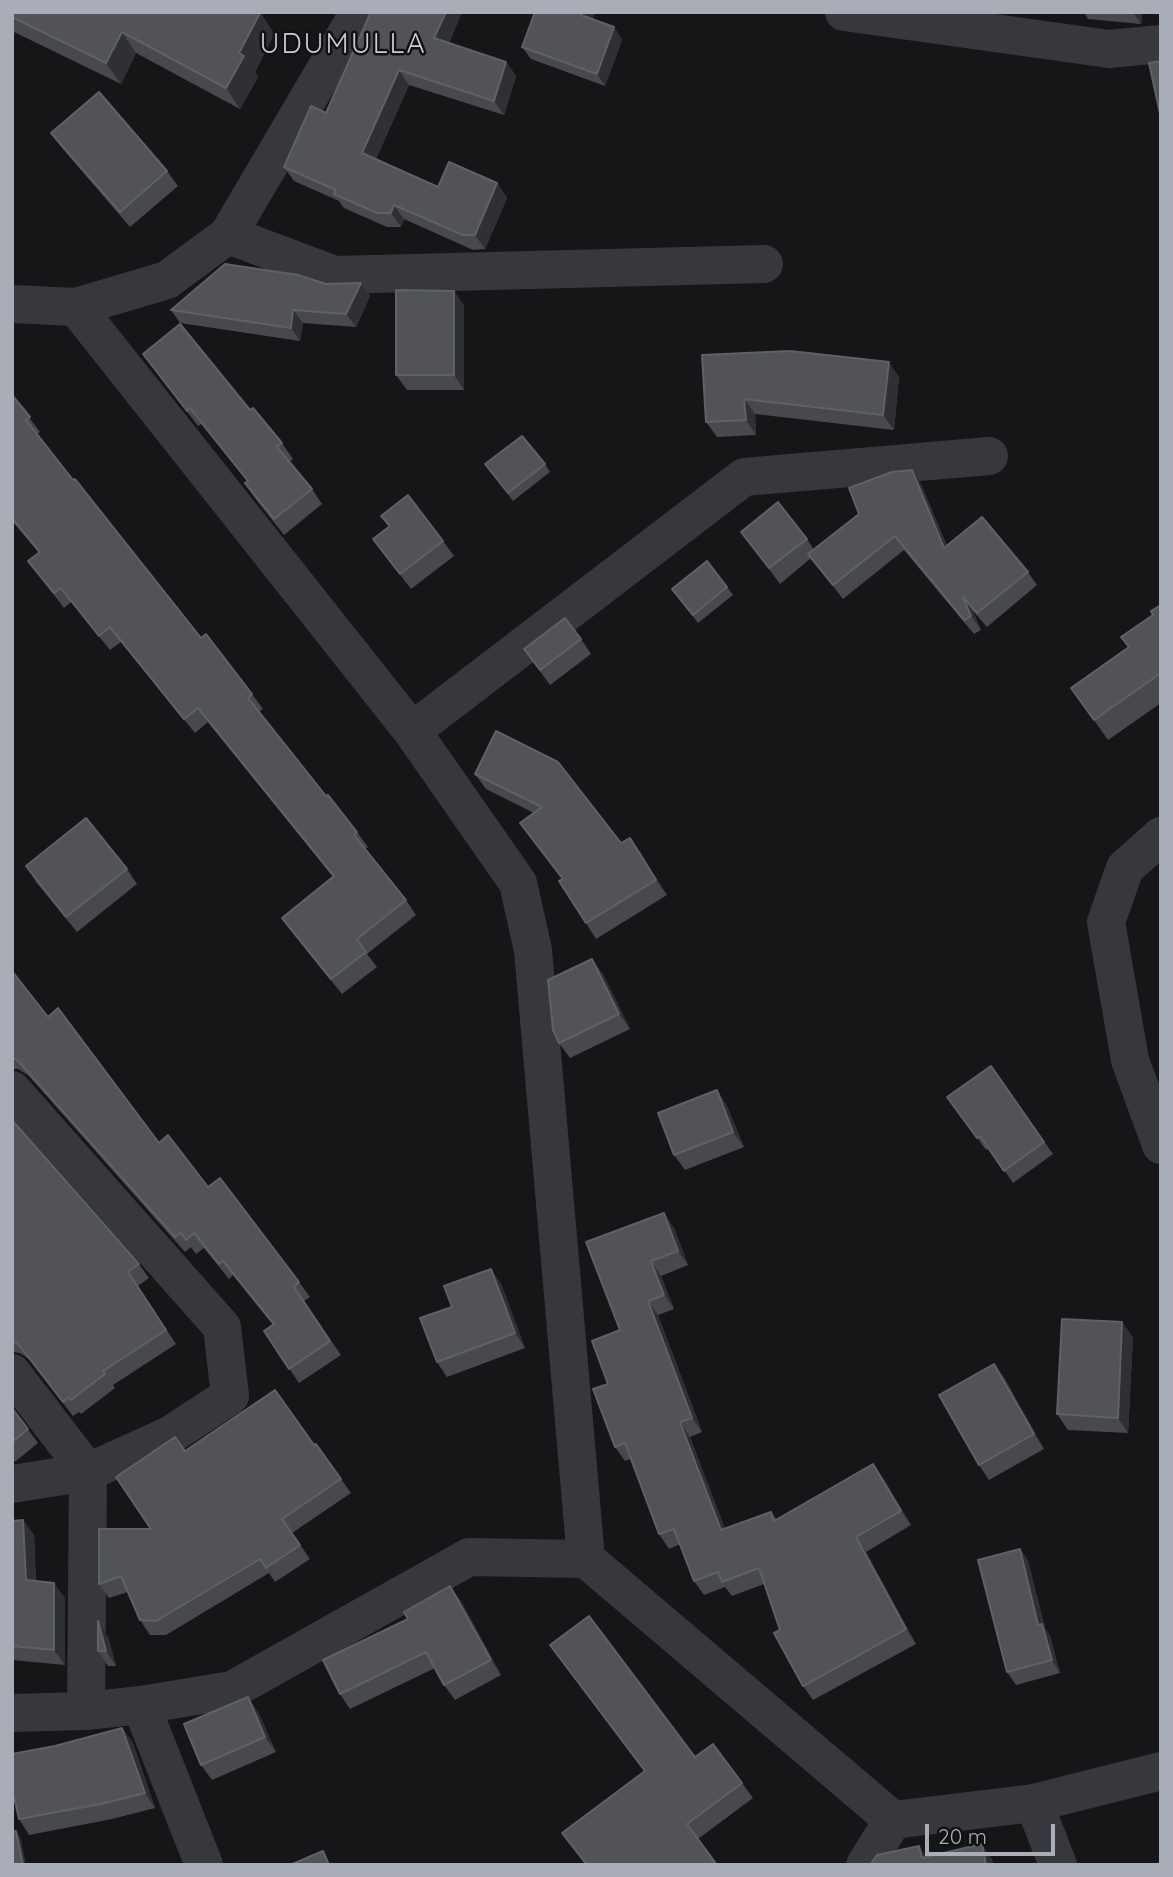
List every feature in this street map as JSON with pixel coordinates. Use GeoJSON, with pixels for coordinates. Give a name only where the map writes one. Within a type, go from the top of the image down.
{"type":"FeatureCollection","features":[{"type":"Feature","properties":{"kind":"street"},"geometry":{"type":"LineString","coordinates":[[12,304],[76,307],[167,280],[228,235],[359,12]]}},
{"type":"Feature","properties":{"kind":"street"},"geometry":{"type":"LineString","coordinates":[[844,12],[918,18],[1109,49],[1161,44]]}},
{"type":"Feature","properties":{"kind":"street"},"geometry":{"type":"LineString","coordinates":[[228,235],[335,275],[764,264]]}},
{"type":"Feature","properties":{"kind":"street"},"geometry":{"type":"LineString","coordinates":[[76,307],[411,731],[518,883],[533,950],[586,1559]]}},
{"type":"Feature","properties":{"kind":"street"},"geometry":{"type":"LineString","coordinates":[[411,731],[744,477],[989,456]]}},
{"type":"Feature","properties":{"kind":"street"},"geometry":{"type":"LineString","coordinates":[[1161,836],[1125,868],[1106,922],[1130,1060],[1161,1145]]}},
{"type":"Feature","properties":{"kind":"street"},"geometry":{"type":"LineString","coordinates":[[12,1090],[222,1326],[230,1396],[170,1435],[88,1472],[12,1484]]}},
{"type":"Feature","properties":{"kind":"street"},"geometry":{"type":"LineString","coordinates":[[12,1373],[88,1472],[86,1711]]}},
{"type":"Feature","properties":{"kind":"street"},"geometry":{"type":"LineString","coordinates":[[12,1713],[86,1711],[232,1690],[469,1557],[586,1559],[893,1820],[1034,1803],[1161,1771]]}},
{"type":"Feature","properties":{"kind":"street"},"geometry":{"type":"LineString","coordinates":[[141,1705],[204,1865]]}},
{"type":"Feature","properties":{"kind":"street"},"geometry":{"type":"LineString","coordinates":[[1034,1803],[1058,1865]]}},
{"type":"Feature","properties":{"kind":"street"},"geometry":{"type":"LineString","coordinates":[[865,1865],[893,1820]]}},
{"type":"Feature","properties":{"kind":"building"},"geometry":{"type":"Polygon","coordinates":[[[12,12],[260,13],[239,53],[244,56],[226,88],[122,32],[106,63],[12,17],[12,12]]]}},
{"type":"Feature","properties":{"kind":"building"},"geometry":{"type":"Polygon","coordinates":[[[371,12],[446,12],[434,38],[506,62],[494,101],[399,70],[362,153],[438,187],[449,162],[497,183],[475,235],[463,235],[394,205],[391,213],[377,213],[334,194],[336,190],[284,167],[311,106],[326,113],[371,12]]]}},
{"type":"Feature","properties":{"kind":"building"},"geometry":{"type":"Polygon","coordinates":[[[535,12],[582,12],[581,15],[614,27],[597,74],[522,47],[535,12]]]}},
{"type":"Feature","properties":{"kind":"building"},"geometry":{"type":"Polygon","coordinates":[[[1161,61],[1161,118],[1149,63],[1161,61]]]}},
{"type":"Feature","properties":{"kind":"building"},"geometry":{"type":"Polygon","coordinates":[[[99,92],[167,171],[120,212],[51,133],[99,92]]]}},
{"type":"Feature","properties":{"kind":"building"},"geometry":{"type":"Polygon","coordinates":[[[225,264],[298,275],[326,284],[361,283],[346,314],[293,310],[291,328],[171,310],[225,264]]]}},
{"type":"Feature","properties":{"kind":"building"},"geometry":{"type":"Polygon","coordinates":[[[396,290],[454,291],[454,375],[396,375],[396,290]]]}},
{"type":"Feature","properties":{"kind":"building"},"geometry":{"type":"Polygon","coordinates":[[[180,324],[250,410],[253,408],[282,443],[277,447],[312,489],[274,519],[245,483],[248,481],[190,408],[187,411],[143,354],[180,324]]]}},
{"type":"Feature","properties":{"kind":"building"},"geometry":{"type":"Polygon","coordinates":[[[790,351],[889,362],[883,415],[744,399],[746,420],[706,422],[702,355],[790,351]]]}},
{"type":"Feature","properties":{"kind":"building"},"geometry":{"type":"Polygon","coordinates":[[[12,395],[30,417],[26,420],[201,638],[206,634],[252,694],[248,698],[357,832],[354,835],[406,900],[357,939],[366,952],[331,979],[282,918],[334,876],[198,708],[184,719],[110,627],[99,636],[61,588],[54,593],[28,561],[40,552],[12,518],[12,395]]]}},
{"type":"Feature","properties":{"kind":"building"},"geometry":{"type":"Polygon","coordinates":[[[522,436],[545,464],[508,493],[485,464],[522,436]]]}},
{"type":"Feature","properties":{"kind":"building"},"geometry":{"type":"Polygon","coordinates":[[[912,470],[944,548],[982,517],[1028,572],[977,613],[963,597],[971,616],[964,620],[895,536],[833,585],[808,554],[859,514],[849,488],[892,472],[912,470]]]}},
{"type":"Feature","properties":{"kind":"building"},"geometry":{"type":"Polygon","coordinates":[[[408,495],[443,541],[400,574],[373,539],[390,526],[381,516],[408,495]]]}},
{"type":"Feature","properties":{"kind":"building"},"geometry":{"type":"Polygon","coordinates":[[[778,502],[807,539],[769,568],[741,532],[778,502]]]}},
{"type":"Feature","properties":{"kind":"building"},"geometry":{"type":"Polygon","coordinates":[[[707,561],[727,587],[693,615],[672,589],[707,561]]]}},
{"type":"Feature","properties":{"kind":"building"},"geometry":{"type":"Polygon","coordinates":[[[1161,605],[1161,673],[1094,720],[1071,688],[1129,647],[1121,637],[1153,615],[1151,611],[1161,605]]]}},
{"type":"Feature","properties":{"kind":"building"},"geometry":{"type":"Polygon","coordinates":[[[565,618],[581,639],[540,670],[524,649],[565,618]]]}},
{"type":"Feature","properties":{"kind":"building"},"geometry":{"type":"Polygon","coordinates":[[[496,731],[558,762],[621,843],[630,838],[656,880],[586,923],[559,881],[563,879],[520,823],[542,807],[475,774],[496,731]]]}},
{"type":"Feature","properties":{"kind":"building"},"geometry":{"type":"Polygon","coordinates":[[[86,818],[127,869],[66,917],[26,866],[86,818]]]}},
{"type":"Feature","properties":{"kind":"building"},"geometry":{"type":"Polygon","coordinates":[[[592,959],[619,1014],[559,1043],[553,1030],[548,980],[592,959]]]}},
{"type":"Feature","properties":{"kind":"building"},"geometry":{"type":"Polygon","coordinates":[[[12,971],[48,1017],[58,1008],[159,1143],[168,1135],[208,1187],[220,1178],[299,1282],[294,1287],[330,1341],[289,1369],[264,1331],[274,1324],[223,1261],[219,1264],[194,1233],[186,1240],[181,1233],[175,1237],[12,1057],[12,971]]]}},
{"type":"Feature","properties":{"kind":"building"},"geometry":{"type":"Polygon","coordinates":[[[991,1066],[1044,1142],[1004,1171],[980,1136],[977,1138],[947,1097],[991,1066]]]}},
{"type":"Feature","properties":{"kind":"building"},"geometry":{"type":"Polygon","coordinates":[[[717,1090],[733,1132],[674,1155],[658,1113],[717,1090]]]}},
{"type":"Feature","properties":{"kind":"building"},"geometry":{"type":"Polygon","coordinates":[[[12,1120],[139,1264],[128,1272],[166,1330],[103,1371],[105,1374],[71,1400],[69,1397],[63,1402],[19,1345],[12,1340],[12,1120]]]}},
{"type":"Feature","properties":{"kind":"building"},"geometry":{"type":"Polygon","coordinates":[[[664,1213],[678,1251],[651,1261],[664,1295],[648,1301],[692,1418],[680,1422],[721,1530],[771,1512],[774,1521],[873,1464],[901,1511],[856,1537],[906,1629],[803,1686],[774,1633],[780,1630],[759,1568],[722,1582],[718,1572],[694,1581],[674,1529],[659,1534],[625,1443],[615,1447],[593,1389],[608,1384],[592,1341],[620,1330],[586,1242],[664,1213]]]}},
{"type":"Feature","properties":{"kind":"building"},"geometry":{"type":"Polygon","coordinates":[[[491,1269],[515,1333],[437,1362],[420,1318],[452,1307],[444,1286],[491,1269]]]}},
{"type":"Feature","properties":{"kind":"building"},"geometry":{"type":"Polygon","coordinates":[[[1062,1319],[1122,1322],[1118,1418],[1057,1414],[1062,1319]]]}},
{"type":"Feature","properties":{"kind":"building"},"geometry":{"type":"Polygon","coordinates":[[[994,1364],[1034,1434],[979,1465],[939,1395],[994,1364]]]}},
{"type":"Feature","properties":{"kind":"building"},"geometry":{"type":"Polygon","coordinates":[[[275,1390],[341,1479],[282,1519],[300,1545],[266,1568],[260,1559],[156,1621],[140,1620],[121,1576],[99,1584],[99,1529],[151,1529],[116,1477],[175,1437],[185,1451],[275,1390]]]}},
{"type":"Feature","properties":{"kind":"building"},"geometry":{"type":"Polygon","coordinates":[[[12,1408],[28,1429],[12,1442],[12,1408]]]}},
{"type":"Feature","properties":{"kind":"building"},"geometry":{"type":"Polygon","coordinates":[[[23,1520],[26,1580],[54,1583],[54,1650],[12,1646],[12,1521],[23,1520]]]}},
{"type":"Feature","properties":{"kind":"building"},"geometry":{"type":"Polygon","coordinates":[[[1020,1549],[1038,1625],[1042,1624],[1052,1660],[1007,1672],[978,1560],[1020,1549]]]}},
{"type":"Feature","properties":{"kind":"building"},"geometry":{"type":"Polygon","coordinates":[[[450,1586],[491,1660],[444,1685],[426,1652],[340,1694],[323,1660],[408,1619],[404,1612],[450,1586]]]}},
{"type":"Feature","properties":{"kind":"building"},"geometry":{"type":"Polygon","coordinates":[[[589,1616],[695,1757],[713,1744],[742,1783],[687,1824],[717,1865],[587,1865],[562,1833],[645,1771],[550,1645],[589,1616]]]}},
{"type":"Feature","properties":{"kind":"building"},"geometry":{"type":"Polygon","coordinates":[[[98,1621],[106,1651],[98,1651],[98,1621]]]}},
{"type":"Feature","properties":{"kind":"building"},"geometry":{"type":"Polygon","coordinates":[[[248,1697],[265,1737],[201,1765],[184,1724],[248,1697]]]}},
{"type":"Feature","properties":{"kind":"building"},"geometry":{"type":"Polygon","coordinates":[[[122,1728],[145,1793],[19,1819],[12,1788],[12,1754],[55,1746],[122,1728]]]}},
{"type":"Feature","properties":{"kind":"building"},"geometry":{"type":"Polygon","coordinates":[[[16,1831],[23,1865],[12,1865],[12,1832],[16,1831]]]}},
{"type":"Feature","properties":{"kind":"building"},"geometry":{"type":"Polygon","coordinates":[[[982,1844],[986,1865],[870,1865],[877,1855],[919,1846],[922,1858],[982,1844]]]}},
{"type":"Feature","properties":{"kind":"building"},"geometry":{"type":"Polygon","coordinates":[[[323,1851],[329,1865],[290,1865],[323,1851]]]}},
{"type":"Feature","properties":{"kind":"district","name":"UDUMULLA"},"geometry":{"type":"Point","coordinates":[343,45]}}]}
